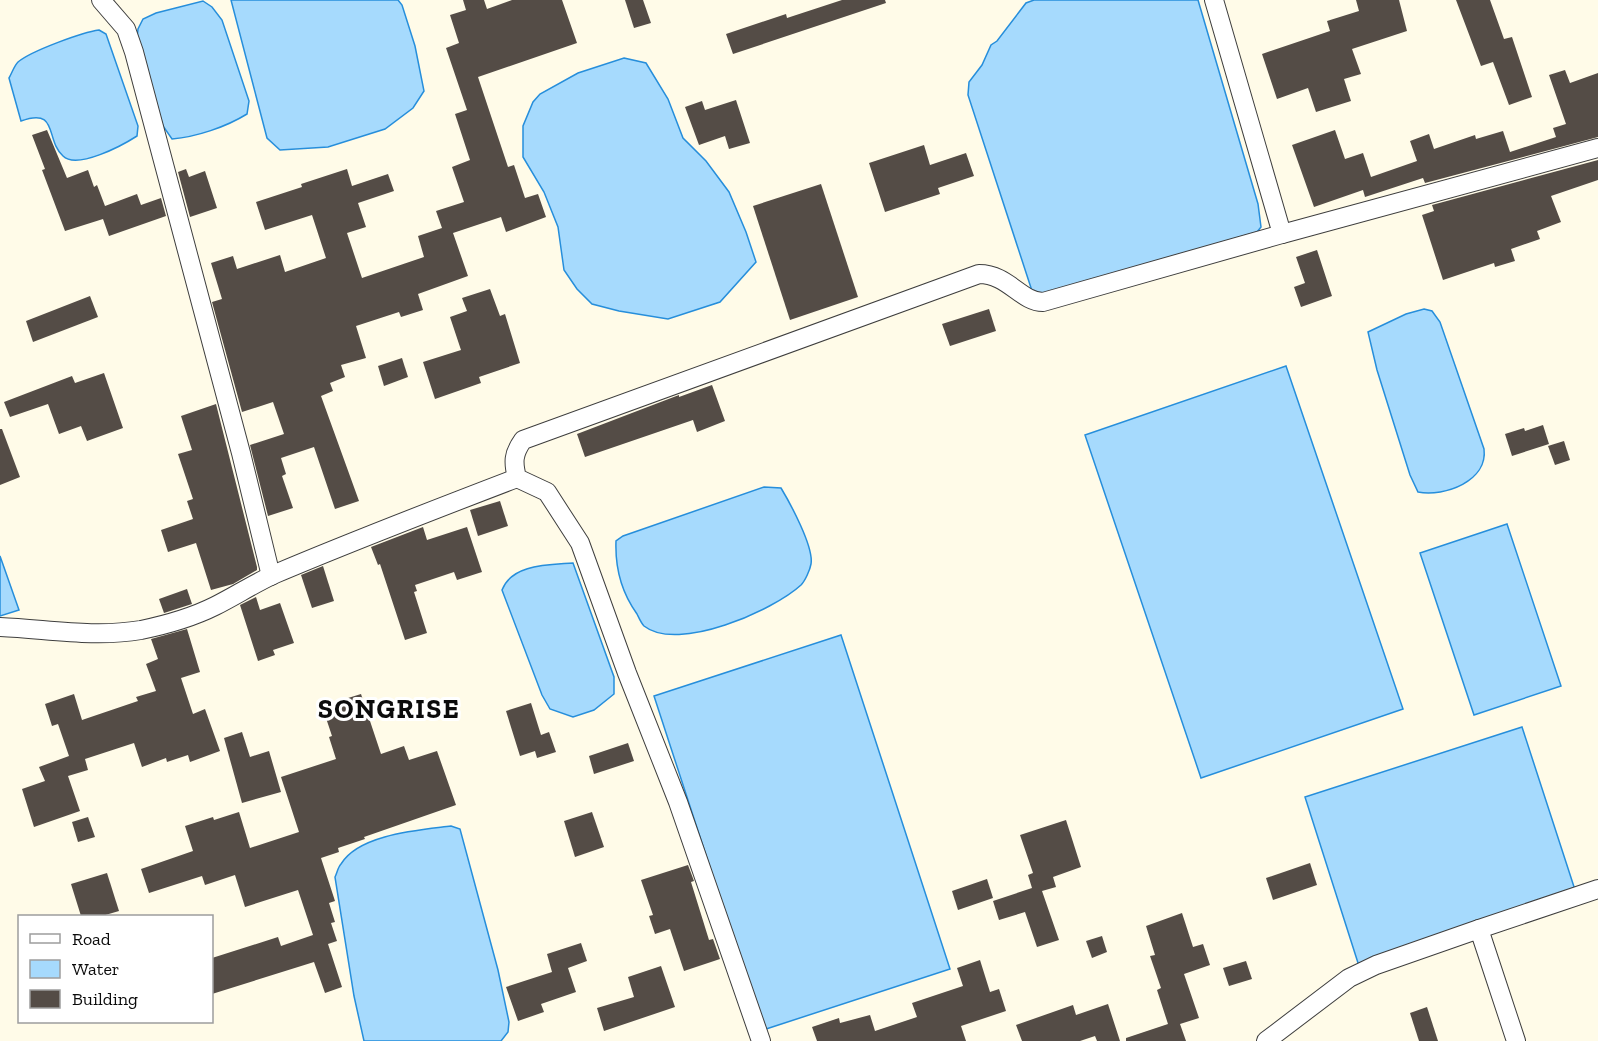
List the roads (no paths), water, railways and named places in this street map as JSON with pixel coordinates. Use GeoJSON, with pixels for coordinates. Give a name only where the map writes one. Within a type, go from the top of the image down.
{"type":"FeatureCollection","features":[{"type":"Feature","properties":{"kind":"street"},"geometry":{"type":"LineString","coordinates":[[101,0],[126,29],[140,72],[242,453],[271,576]]}},
{"type":"Feature","properties":{"kind":"street"},"geometry":{"type":"LineString","coordinates":[[1214,0],[1282,234]]}},
{"type":"Feature","properties":{"kind":"street"},"geometry":{"type":"LineString","coordinates":[[517,478],[514,464],[515,451],[523,440],[979,274],[991,274],[1001,278],[1035,302],[1044,302],[1598,148]]}},
{"type":"Feature","properties":{"kind":"street"},"geometry":{"type":"LineString","coordinates":[[0,627],[83,634],[144,629],[212,607],[271,576],[517,478],[547,492],[580,543],[627,673],[678,802],[761,1041]]}},
{"type":"Feature","properties":{"kind":"street"},"geometry":{"type":"LineString","coordinates":[[1266,1041],[1349,978],[1376,965],[1598,889]]}},
{"type":"Feature","properties":{"kind":"street"},"geometry":{"type":"LineString","coordinates":[[1479,929],[1516,1041]]}},
{"type":"Feature","properties":{"kind":"water"},"geometry":{"type":"Polygon","coordinates":[[[231,0],[398,0],[402,5],[415,46],[424,91],[413,108],[385,129],[328,147],[280,150],[267,138],[231,0]]]}},
{"type":"Feature","properties":{"kind":"water"},"geometry":{"type":"Polygon","coordinates":[[[1034,0],[1198,0],[1258,204],[1261,227],[1257,232],[1034,297],[968,95],[969,82],[982,65],[991,45],[997,41],[1026,3],[1034,0]]]}},
{"type":"Feature","properties":{"kind":"water"},"geometry":{"type":"Polygon","coordinates":[[[203,1],[212,7],[222,20],[249,101],[247,114],[211,131],[172,139],[163,126],[137,39],[138,29],[143,19],[156,13],[203,1]]]}},
{"type":"Feature","properties":{"kind":"water"},"geometry":{"type":"Polygon","coordinates":[[[99,30],[106,34],[138,126],[137,136],[100,155],[70,160],[58,149],[50,127],[41,118],[21,121],[9,78],[17,64],[34,53],[81,34],[99,30]]]}},
{"type":"Feature","properties":{"kind":"water"},"geometry":{"type":"Polygon","coordinates":[[[624,58],[646,63],[668,99],[683,138],[706,161],[729,192],[756,262],[720,302],[668,319],[592,304],[577,289],[564,270],[558,227],[544,192],[523,157],[523,126],[533,102],[540,94],[578,73],[624,58]]]}},
{"type":"Feature","properties":{"kind":"water"},"geometry":{"type":"Polygon","coordinates":[[[1424,309],[1432,311],[1440,322],[1484,449],[1479,470],[1472,478],[1452,489],[1429,493],[1418,492],[1410,475],[1377,370],[1368,332],[1406,314],[1424,309]]]}},
{"type":"Feature","properties":{"kind":"water"},"geometry":{"type":"Polygon","coordinates":[[[1286,366],[1403,709],[1201,778],[1085,435],[1286,366]]]}},
{"type":"Feature","properties":{"kind":"water"},"geometry":{"type":"Polygon","coordinates":[[[764,487],[781,488],[805,536],[811,564],[801,585],[770,606],[725,625],[679,634],[659,633],[644,626],[623,588],[618,570],[616,541],[623,536],[764,487]]]}},
{"type":"Feature","properties":{"kind":"water"},"geometry":{"type":"Polygon","coordinates":[[[1507,524],[1561,686],[1474,715],[1420,553],[1507,524]]]}},
{"type":"Feature","properties":{"kind":"water"},"geometry":{"type":"Polygon","coordinates":[[[0,556],[19,610],[0,616],[0,556]]]}},
{"type":"Feature","properties":{"kind":"water"},"geometry":{"type":"Polygon","coordinates":[[[573,563],[614,677],[614,694],[594,710],[573,717],[550,709],[542,695],[502,590],[507,581],[522,571],[542,566],[573,563]]]}},
{"type":"Feature","properties":{"kind":"water"},"geometry":{"type":"Polygon","coordinates":[[[841,635],[950,969],[763,1030],[654,696],[841,635]]]}},
{"type":"Feature","properties":{"kind":"water"},"geometry":{"type":"Polygon","coordinates":[[[1522,727],[1577,896],[1359,966],[1305,797],[1522,727]]]}},
{"type":"Feature","properties":{"kind":"water"},"geometry":{"type":"Polygon","coordinates":[[[451,826],[460,829],[498,970],[509,1022],[508,1032],[501,1041],[364,1041],[354,996],[335,877],[338,868],[350,854],[361,846],[376,840],[407,832],[451,826]]]}},
{"type":"Feature","properties":{"kind":"district","name":"SONGRISE"},"geometry":{"type":"Point","coordinates":[389,709]}}]}
